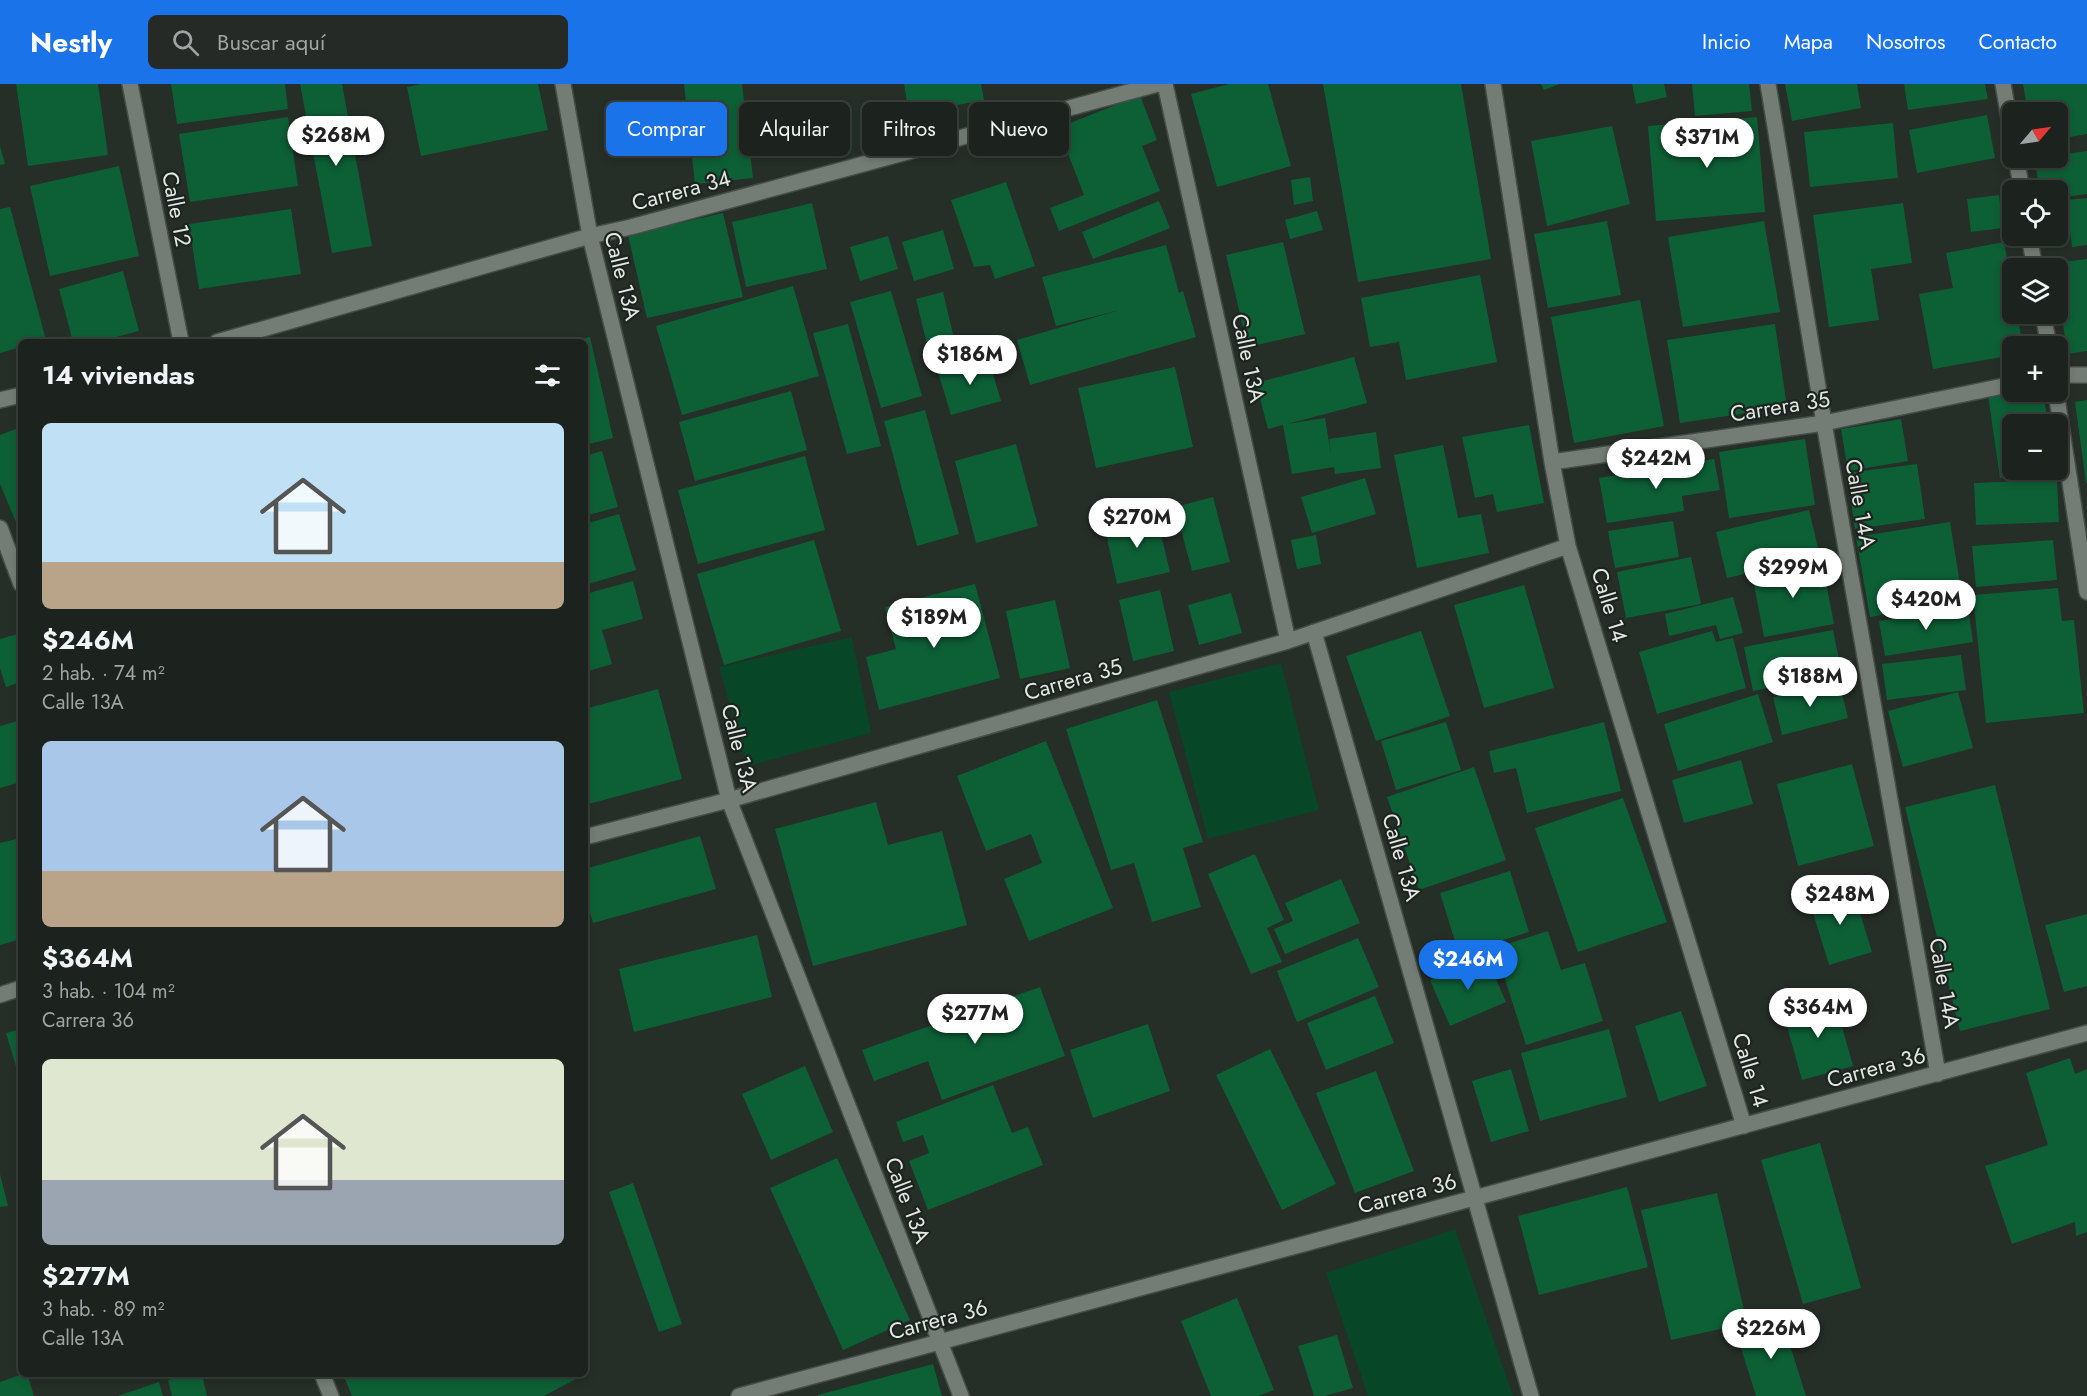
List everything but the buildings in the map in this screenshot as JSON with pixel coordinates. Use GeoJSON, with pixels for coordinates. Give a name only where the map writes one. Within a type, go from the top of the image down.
{"type":"FeatureCollection","features":[{"type":"Feature","properties":{"kind":"street","name":"Calle 12"},"geometry":{"type":"LineString","coordinates":[[130,84],[180,339]]}},
{"type":"Feature","properties":{"kind":"street","name":"Calle 13A"},"geometry":{"type":"LineString","coordinates":[[563,84],[590,236],[729,800],[960,1396]]}},
{"type":"Feature","properties":{"kind":"street","name":"Carrera 34"},"geometry":{"type":"LineString","coordinates":[[229,339],[590,236],[631,227],[1158,84]]}},
{"type":"Feature","properties":{"kind":"street","name":"Calle 13A"},"geometry":{"type":"LineString","coordinates":[[1165,84],[1288,641]]}},
{"type":"Feature","properties":{"kind":"street","name":"Calle 14"},"geometry":{"type":"LineString","coordinates":[[1493,84],[1552,462],[1568,546],[1744,1126]]}},
{"type":"Feature","properties":{"kind":"street","name":"Calle 14A"},"geometry":{"type":"LineString","coordinates":[[1768,84],[1824,423],[1938,1074]]}},
{"type":"Feature","properties":{"kind":"street"},"geometry":{"type":"LineString","coordinates":[[2003,84],[2006,102]]}},
{"type":"Feature","properties":{"kind":"street"},"geometry":{"type":"LineString","coordinates":[[2068,375],[2087,375]]}},
{"type":"Feature","properties":{"kind":"street","name":"Carrera 35"},"geometry":{"type":"LineString","coordinates":[[1552,462],[1824,423],[2002,386]]}},
{"type":"Feature","properties":{"kind":"street"},"geometry":{"type":"LineString","coordinates":[[0,400],[18,396]]}},
{"type":"Feature","properties":{"kind":"street"},"geometry":{"type":"LineString","coordinates":[[2058,402],[2087,592]]}},
{"type":"Feature","properties":{"kind":"street"},"geometry":{"type":"LineString","coordinates":[[0,528],[18,576]]}},
{"type":"Feature","properties":{"kind":"street","name":"Carrera 35"},"geometry":{"type":"LineString","coordinates":[[588,836],[729,800],[1288,641],[1568,546]]}},
{"type":"Feature","properties":{"kind":"street","name":"Calle 13A"},"geometry":{"type":"LineString","coordinates":[[1314,632],[1531,1396]]}},
{"type":"Feature","properties":{"kind":"street"},"geometry":{"type":"LineString","coordinates":[[0,995],[18,989]]}},
{"type":"Feature","properties":{"kind":"street","name":"Carrera 36"},"geometry":{"type":"LineString","coordinates":[[739,1396],[2087,1034]]}},
{"type":"Feature","properties":{"kind":"street"},"geometry":{"type":"LineString","coordinates":[[323,1377],[331,1396]]}},
{"type":"Feature","properties":{"kind":"green space"},"geometry":{"type":"Polygon","coordinates":[[[852,637],[871,733],[747,766],[719,667],[852,637]]]}},
{"type":"Feature","properties":{"kind":"green space"},"geometry":{"type":"Polygon","coordinates":[[[1281,663],[1319,810],[1208,839],[1169,692],[1281,663]]]}},
{"type":"Feature","properties":{"kind":"green space"},"geometry":{"type":"Polygon","coordinates":[[[1455,1229],[1513,1396],[1368,1396],[1326,1273],[1455,1229]]]}}]}
